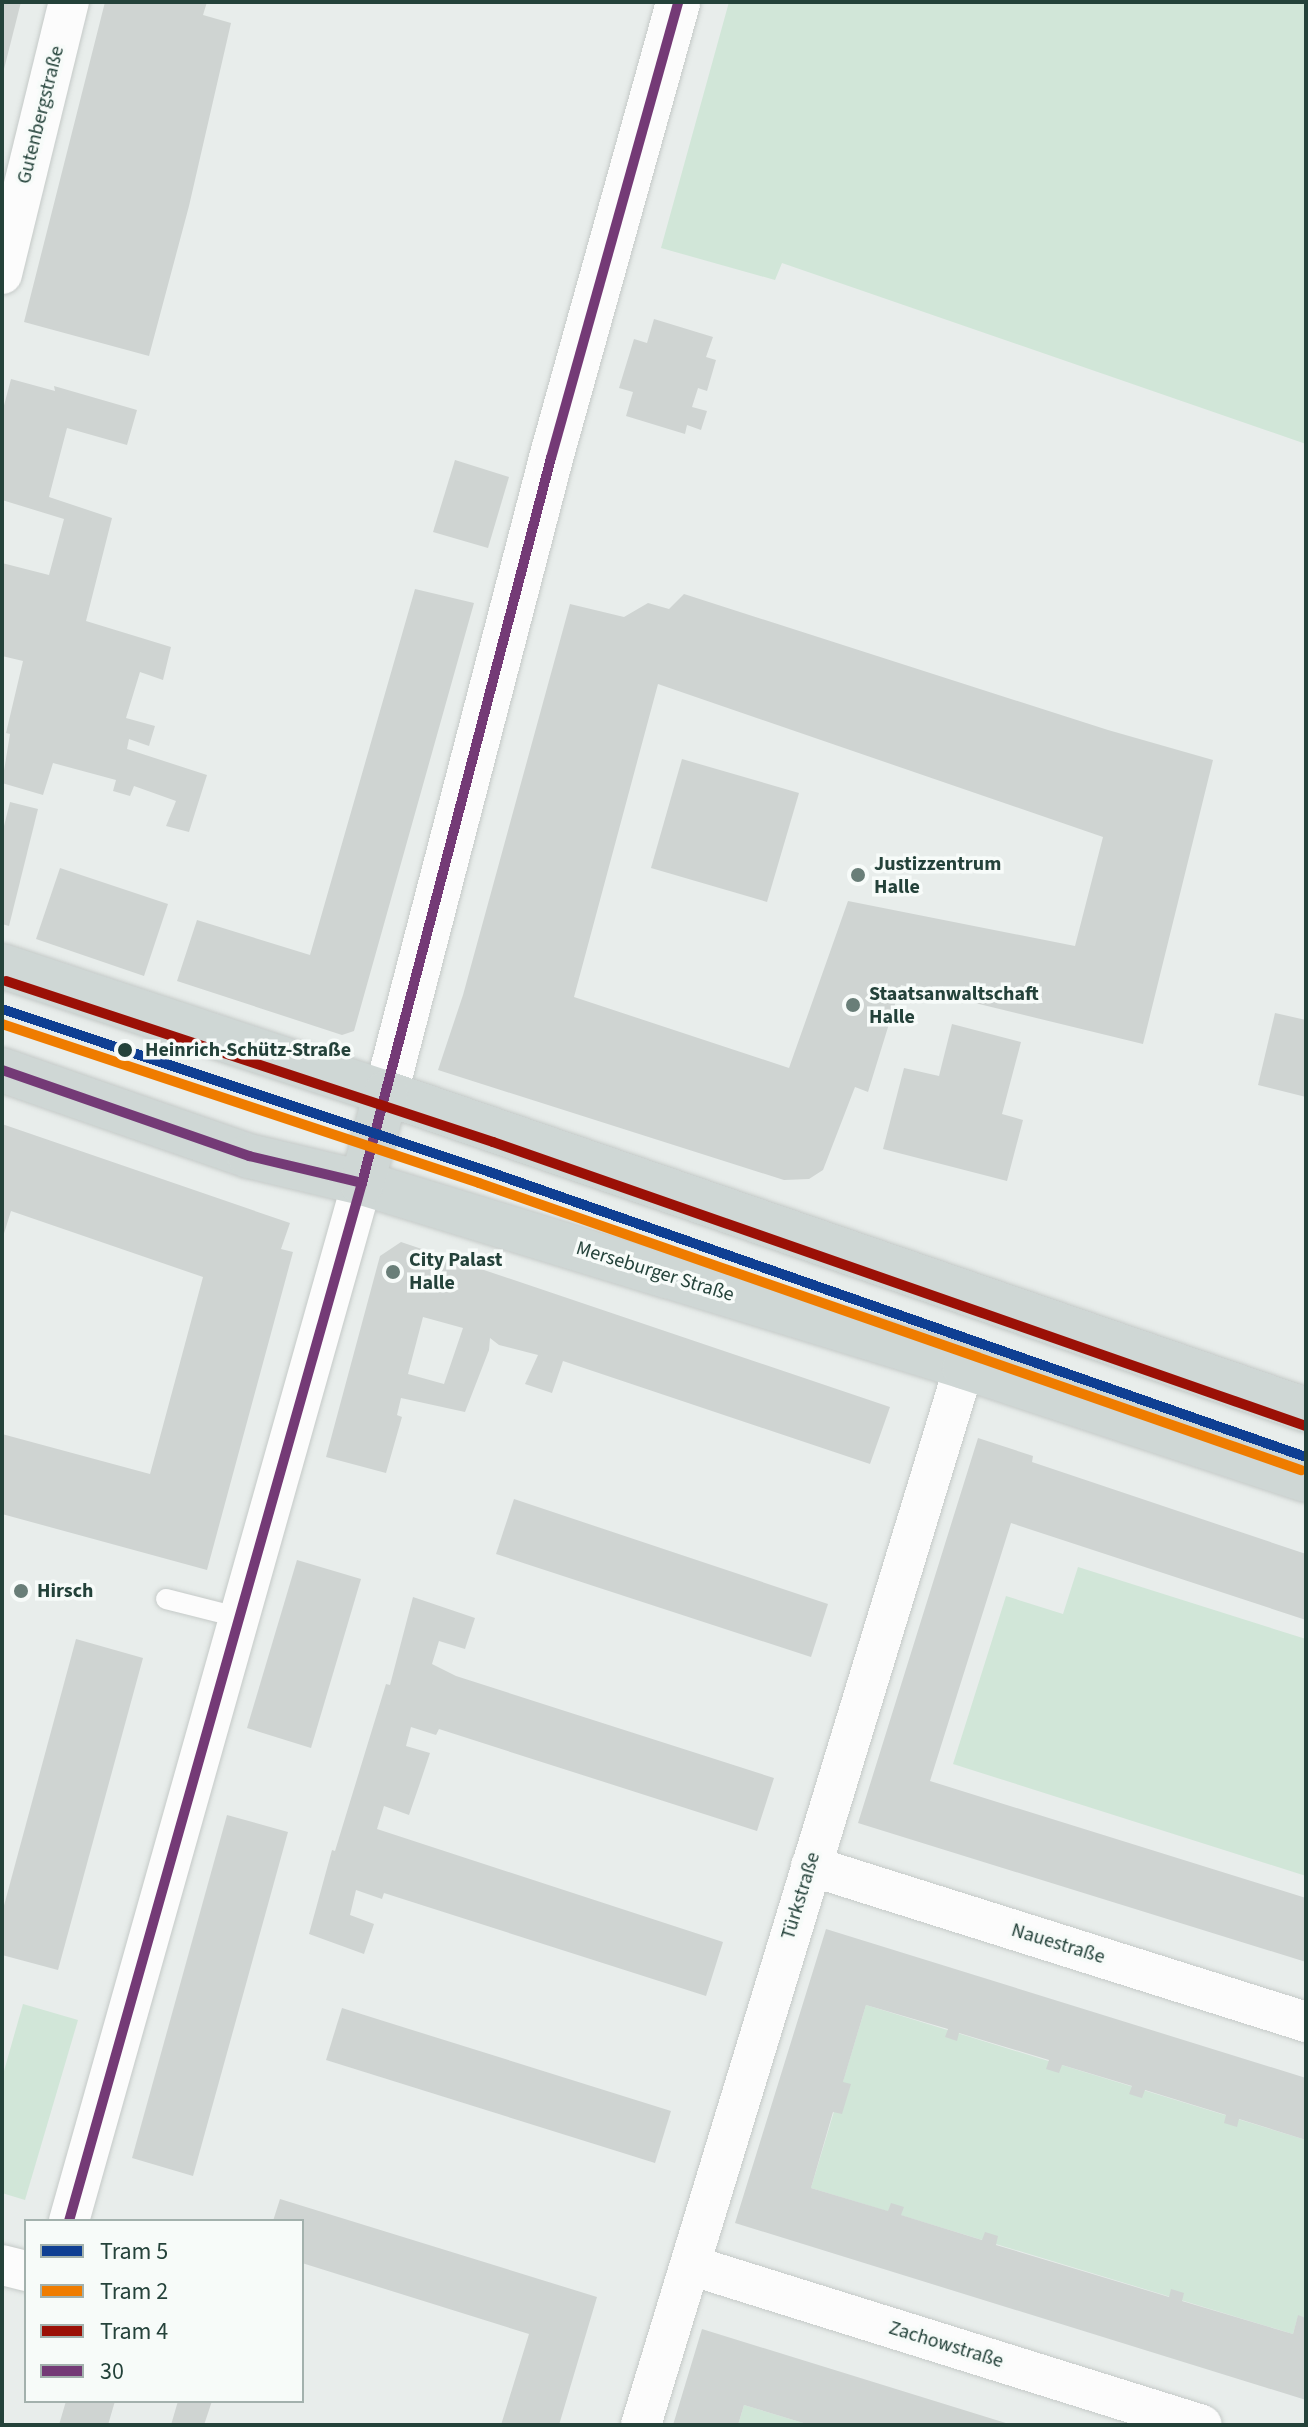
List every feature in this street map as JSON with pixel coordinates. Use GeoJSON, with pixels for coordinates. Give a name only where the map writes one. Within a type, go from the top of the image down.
{"type":"FeatureCollection","features":[{"type":"Feature","properties":{"kind":"main road"},"geometry":{"type":"LineString","coordinates":[[2,966],[386,1093],[1306,1410]]}},
{"type":"Feature","properties":{"kind":"main road","name":"Merseburger Straße"},"geometry":{"type":"LineString","coordinates":[[2,1070],[249,1156],[362,1183],[964,1367],[1306,1480]]}},
{"type":"Feature","properties":{"kind":"main road"},"geometry":{"type":"LineString","coordinates":[[362,1183],[386,1093]]}},
{"type":"Feature","properties":{"kind":"street","name":"Gutenbergstraße"},"geometry":{"type":"LineString","coordinates":[[2,274],[69,2]]}},
{"type":"Feature","properties":{"kind":"street"},"geometry":{"type":"LineString","coordinates":[[386,1093],[547,473],[678,2]]}},
{"type":"Feature","properties":{"kind":"street"},"geometry":{"type":"LineString","coordinates":[[70,2219],[362,1183]]}},
{"type":"Feature","properties":{"kind":"street","name":"Türkstraße"},"geometry":{"type":"LineString","coordinates":[[641,2425],[964,1367]]}},
{"type":"Feature","properties":{"kind":"street","name":"Nauestraße"},"geometry":{"type":"LineString","coordinates":[[811,1866],[1306,2022]]}},
{"type":"Feature","properties":{"kind":"street"},"geometry":{"type":"LineString","coordinates":[[2,2265],[24,2270]]}},
{"type":"Feature","properties":{"kind":"street","name":"Zachowstraße"},"geometry":{"type":"LineString","coordinates":[[690,2265],[1202,2425]]}},
{"type":"Feature","properties":{"kind":"lane"},"geometry":{"type":"LineString","coordinates":[[166,1599],[237,1617]]}},
{"type":"Feature","properties":{"kind":"green space"},"geometry":{"type":"Polygon","coordinates":[[[729,2],[1306,2],[1306,444],[782,263],[775,280],[661,248],[729,2]]]}},
{"type":"Feature","properties":{"kind":"green space"},"geometry":{"type":"Polygon","coordinates":[[[1078,1567],[1306,1639],[1306,1876],[953,1764],[1006,1596],[1063,1614],[1078,1567]]]}},
{"type":"Feature","properties":{"kind":"green space"},"geometry":{"type":"Polygon","coordinates":[[[23,2004],[78,2020],[25,2200],[2,2193],[2,2078],[23,2004]]]}},
{"type":"Feature","properties":{"kind":"green space"},"geometry":{"type":"Polygon","coordinates":[[[866,2005],[1306,2140],[1306,2318],[1298,2316],[1293,2334],[811,2188],[866,2005]]]}},
{"type":"Feature","properties":{"kind":"green space"},"geometry":{"type":"Polygon","coordinates":[[[744,2405],[810,2425],[738,2425],[744,2405]]]}},
{"type":"Feature","properties":{"kind":"building"},"geometry":{"type":"Polygon","coordinates":[[[2,2],[21,2],[3,73],[2,73],[2,2]]]}},
{"type":"Feature","properties":{"kind":"building"},"geometry":{"type":"Polygon","coordinates":[[[105,2],[207,2],[203,15],[231,23],[189,206],[149,356],[24,322],[105,2]]]}},
{"type":"Feature","properties":{"kind":"building"},"geometry":{"type":"Polygon","coordinates":[[[654,319],[713,337],[706,357],[716,360],[707,391],[698,388],[692,407],[707,411],[701,430],[687,425],[685,434],[626,416],[633,392],[619,388],[634,339],[647,343],[654,319]]]}},
{"type":"Feature","properties":{"kind":"building"},"geometry":{"type":"Polygon","coordinates":[[[11,379],[55,391],[54,386],[137,410],[127,445],[67,428],[49,497],[112,518],[86,621],[171,647],[163,680],[140,672],[126,718],[155,726],[149,746],[129,739],[127,749],[207,775],[189,832],[166,826],[176,801],[134,786],[130,796],[113,791],[116,780],[53,763],[43,795],[2,783],[10,734],[6,733],[23,661],[2,656],[2,563],[49,575],[64,519],[2,500],[2,413],[11,379]]]}},
{"type":"Feature","properties":{"kind":"building"},"geometry":{"type":"Polygon","coordinates":[[[455,460],[509,477],[488,548],[433,532],[455,460]]]}},
{"type":"Feature","properties":{"kind":"building"},"geometry":{"type":"Polygon","coordinates":[[[415,589],[474,603],[354,1031],[342,1035],[177,981],[197,920],[310,955],[415,589]]]}},
{"type":"Feature","properties":{"kind":"building"},"geometry":{"type":"Polygon","coordinates":[[[684,594],[1108,730],[1213,760],[1143,1044],[901,985],[868,1092],[855,1087],[823,1170],[809,1179],[784,1180],[438,1070],[463,995],[570,604],[624,617],[648,603],[669,609],[684,594]],[[658,684],[574,997],[789,1068],[848,901],[1075,946],[1103,837],[658,684]]]}},
{"type":"Feature","properties":{"kind":"building"},"geometry":{"type":"Polygon","coordinates":[[[682,759],[799,793],[767,902],[651,868],[682,759]]]}},
{"type":"Feature","properties":{"kind":"building"},"geometry":{"type":"Polygon","coordinates":[[[10,802],[38,809],[9,926],[2,924],[2,834],[10,802]]]}},
{"type":"Feature","properties":{"kind":"building"},"geometry":{"type":"Polygon","coordinates":[[[60,868],[168,904],[144,976],[36,939],[60,868]]]}},
{"type":"Feature","properties":{"kind":"building"},"geometry":{"type":"Polygon","coordinates":[[[1275,1013],[1306,1020],[1306,1097],[1258,1085],[1275,1013]]]}},
{"type":"Feature","properties":{"kind":"building"},"geometry":{"type":"Polygon","coordinates":[[[952,1024],[1021,1042],[1002,1114],[1023,1120],[1007,1181],[883,1149],[904,1068],[939,1076],[952,1024]]]}},
{"type":"Feature","properties":{"kind":"building"},"geometry":{"type":"Polygon","coordinates":[[[2,1124],[290,1223],[281,1249],[293,1252],[207,1570],[2,1514],[2,1434],[150,1474],[203,1277],[11,1211],[2,1240],[2,1124]]]}},
{"type":"Feature","properties":{"kind":"building"},"geometry":{"type":"Polygon","coordinates":[[[401,1242],[890,1407],[870,1464],[563,1361],[552,1393],[525,1384],[538,1355],[499,1345],[490,1338],[489,1350],[465,1412],[401,1398],[397,1415],[402,1417],[386,1473],[326,1457],[380,1256],[401,1242]],[[423,1317],[408,1374],[444,1384],[463,1328],[423,1317]]]}},
{"type":"Feature","properties":{"kind":"building"},"geometry":{"type":"Polygon","coordinates":[[[978,1438],[1033,1456],[1032,1462],[1306,1554],[1306,1620],[1011,1523],[930,1781],[1306,1898],[1306,1962],[858,1823],[978,1438]]]}},
{"type":"Feature","properties":{"kind":"building"},"geometry":{"type":"Polygon","coordinates":[[[514,1499],[828,1604],[811,1657],[496,1554],[514,1499]]]}},
{"type":"Feature","properties":{"kind":"building"},"geometry":{"type":"Polygon","coordinates":[[[297,1560],[361,1579],[311,1748],[247,1728],[297,1560]]]}},
{"type":"Feature","properties":{"kind":"building"},"geometry":{"type":"Polygon","coordinates":[[[413,1597],[475,1618],[465,1649],[439,1641],[432,1664],[456,1676],[774,1778],[757,1831],[439,1729],[436,1735],[411,1727],[406,1746],[430,1753],[419,1786],[409,1815],[384,1806],[377,1829],[723,1942],[706,1996],[384,1893],[382,1899],[356,1890],[350,1915],[374,1924],[364,1954],[309,1934],[332,1850],[335,1851],[386,1684],[390,1685],[413,1597]]]}},
{"type":"Feature","properties":{"kind":"building"},"geometry":{"type":"Polygon","coordinates":[[[76,1639],[143,1658],[58,1970],[2,1955],[2,1913],[76,1639]]]}},
{"type":"Feature","properties":{"kind":"building"},"geometry":{"type":"Polygon","coordinates":[[[227,1815],[288,1832],[193,2176],[132,2158],[227,1815]]]}},
{"type":"Feature","properties":{"kind":"building"},"geometry":{"type":"Polygon","coordinates":[[[826,1929],[1306,2078],[1306,2140],[1239,2119],[1237,2127],[1224,2123],[1226,2115],[1145,2090],[1142,2098],[1129,2094],[1132,2086],[1062,2065],[1059,2073],[1046,2069],[1049,2060],[959,2033],[957,2041],[945,2037],[948,2029],[866,2005],[843,2082],[851,2084],[842,2114],[833,2112],[811,2188],[888,2211],[891,2203],[904,2207],[901,2215],[982,2240],[985,2232],[998,2236],[996,2245],[1169,2297],[1171,2289],[1184,2293],[1182,2301],[1293,2334],[1298,2315],[1306,2318],[1306,2400],[735,2223],[826,1929]]]}},
{"type":"Feature","properties":{"kind":"building"},"geometry":{"type":"Polygon","coordinates":[[[342,2008],[671,2111],[655,2163],[326,2060],[342,2008]]]}},
{"type":"Feature","properties":{"kind":"building"},"geometry":{"type":"Polygon","coordinates":[[[280,2199],[597,2297],[559,2425],[501,2425],[529,2334],[304,2264],[304,2219],[274,2219],[280,2199]]]}},
{"type":"Feature","properties":{"kind":"building"},"geometry":{"type":"Polygon","coordinates":[[[702,2329],[1009,2424],[810,2425],[744,2405],[738,2425],[673,2425],[702,2329]]]}},
{"type":"Feature","properties":{"kind":"building"},"geometry":{"type":"Polygon","coordinates":[[[65,2403],[114,2403],[108,2425],[59,2425],[65,2403]]]}},
{"type":"Feature","properties":{"kind":"building"},"geometry":{"type":"Polygon","coordinates":[[[177,2403],[211,2403],[204,2425],[171,2425],[177,2403]]]}},
{"type":"Feature","properties":{"kind":"tram line","name":"4"},"geometry":{"type":"LineString","coordinates":[[6,981],[493,1142],[1306,1426]]}},
{"type":"Feature","properties":{"kind":"tram line","name":"5"},"geometry":{"type":"LineString","coordinates":[[2,1009],[484,1170],[1306,1457]]}},
{"type":"Feature","properties":{"kind":"tram line","name":"2"},"geometry":{"type":"LineString","coordinates":[[2,1024],[479,1183],[1301,1470]]}},
{"type":"Feature","properties":{"kind":"transit line","name":"30"},"geometry":{"type":"LineString","coordinates":[[70,2219],[362,1183],[551,458],[678,2]]}},
{"type":"Feature","properties":{"kind":"transit line","name":"30"},"geometry":{"type":"LineString","coordinates":[[2,1070],[249,1156],[362,1183]]}},
{"type":"Feature","properties":{"kind":"place","name":"Justizzentrum Halle"},"geometry":{"type":"Point","coordinates":[858,875]}},
{"type":"Feature","properties":{"kind":"place","name":"Staatsanwaltschaft Halle"},"geometry":{"type":"Point","coordinates":[853,1005]}},
{"type":"Feature","properties":{"kind":"place","name":"Heinrich-Schütz-Straße"},"geometry":{"type":"Point","coordinates":[125,1050]}},
{"type":"Feature","properties":{"kind":"place","name":"City Palast Halle"},"geometry":{"type":"Point","coordinates":[393,1272]}},
{"type":"Feature","properties":{"kind":"place","name":"Hirsch"},"geometry":{"type":"Point","coordinates":[21,1591]}}]}
